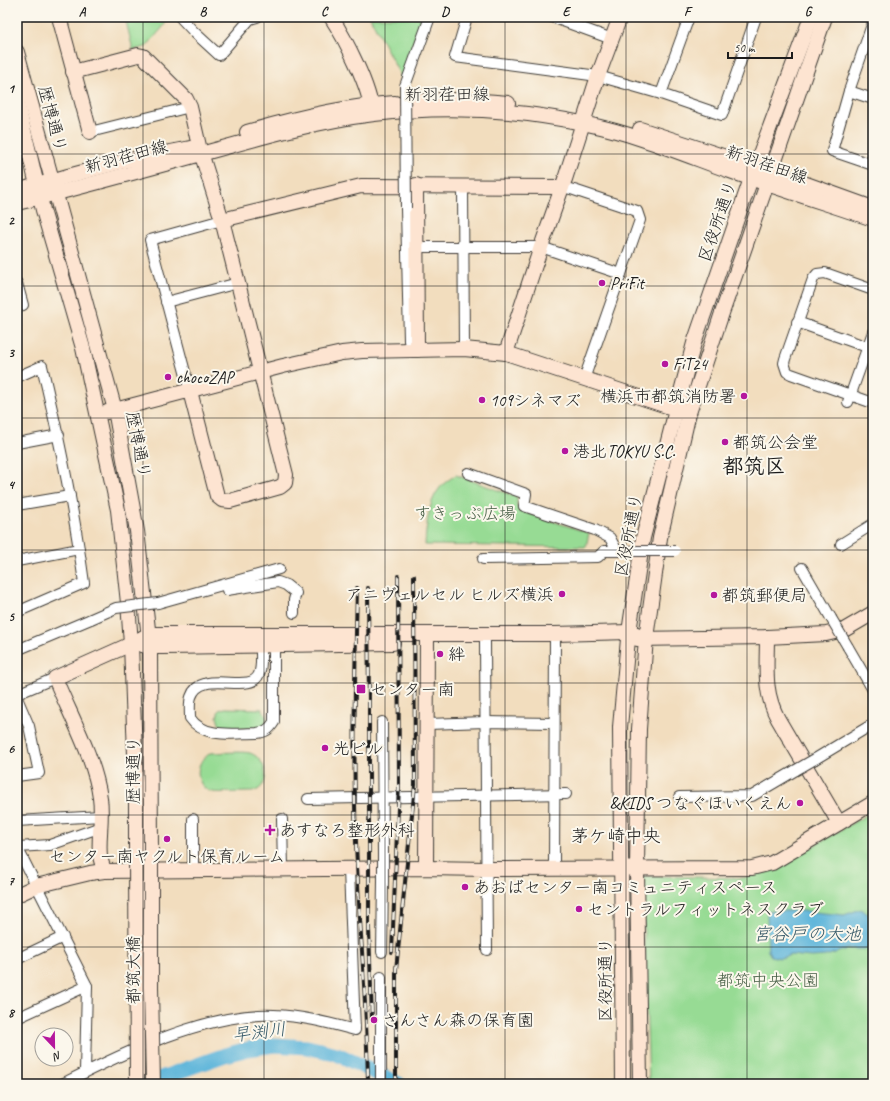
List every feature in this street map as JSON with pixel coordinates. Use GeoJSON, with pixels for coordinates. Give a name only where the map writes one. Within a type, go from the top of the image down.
{"type":"FeatureCollection","features":[{"type":"Feature","properties":{"kind":"street"},"geometry":{"type":"LineString","coordinates":[[59,17],[90,132],[190,106]]}},
{"type":"Feature","properties":{"kind":"street"},"geometry":{"type":"LineString","coordinates":[[180,17],[219,55],[250,19],[257,17]]}},
{"type":"Feature","properties":{"kind":"street"},"geometry":{"type":"LineString","coordinates":[[331,17],[347,46],[369,95],[372,109]]}},
{"type":"Feature","properties":{"kind":"street"},"geometry":{"type":"LineString","coordinates":[[413,346],[406,208],[405,86],[430,17]]}},
{"type":"Feature","properties":{"kind":"street"},"geometry":{"type":"LineString","coordinates":[[467,17],[455,57],[598,76],[661,94],[722,115],[756,17]]}},
{"type":"Feature","properties":{"kind":"street"},"geometry":{"type":"LineString","coordinates":[[552,17],[612,39]]}},
{"type":"Feature","properties":{"kind":"street"},"geometry":{"type":"LineString","coordinates":[[506,353],[585,119],[598,76],[620,17]]}},
{"type":"Feature","properties":{"kind":"street"},"geometry":{"type":"LineString","coordinates":[[661,94],[689,17]]}},
{"type":"Feature","properties":{"kind":"street","name":"区役所通り"},"geometry":{"type":"LineString","coordinates":[[640,1084],[637,868],[638,729],[646,638],[660,538],[694,344],[753,173],[811,17]]}},
{"type":"Feature","properties":{"kind":"street","name":"区役所通り"},"geometry":{"type":"LineString","coordinates":[[623,1084],[620,727],[628,635],[643,538],[682,411],[769,178],[826,17]]}},
{"type":"Feature","properties":{"kind":"street"},"geometry":{"type":"LineString","coordinates":[[873,22],[849,91],[832,150],[873,165]]}},
{"type":"Feature","properties":{"kind":"street","name":"歴博通り"},"geometry":{"type":"LineString","coordinates":[[17,52],[115,410],[137,531],[150,640],[151,856]]}},
{"type":"Feature","properties":{"kind":"street"},"geometry":{"type":"LineString","coordinates":[[74,72],[138,54],[144,56],[186,99],[190,106],[201,150],[222,220],[286,475],[285,483],[280,487],[230,501],[222,500],[217,496],[150,240],[222,220],[351,187],[416,185],[562,188],[574,190],[637,211],[640,220],[584,379]]}},
{"type":"Feature","properties":{"kind":"street"},"geometry":{"type":"LineString","coordinates":[[849,91],[873,99]]}},
{"type":"Feature","properties":{"kind":"street","name":"歴博通り"},"geometry":{"type":"LineString","coordinates":[[17,102],[39,191],[83,348],[121,528],[131,644],[136,783],[136,856]]}},
{"type":"Feature","properties":{"kind":"street","name":"新羽荏田線"},"geometry":{"type":"LineString","coordinates":[[17,203],[39,191],[54,187],[124,161],[201,150],[289,120],[330,111],[372,109],[479,110],[585,119],[645,140],[873,208]]}},
{"type":"Feature","properties":{"kind":"street","name":"新羽荏田線"},"geometry":{"type":"LineString","coordinates":[[769,178],[873,219]]}},
{"type":"Feature","properties":{"kind":"street"},"geometry":{"type":"LineString","coordinates":[[413,346],[417,248],[416,185]]}},
{"type":"Feature","properties":{"kind":"street"},"geometry":{"type":"LineString","coordinates":[[463,186],[464,349]]}},
{"type":"Feature","properties":{"kind":"street","name":"新羽荏田線"},"geometry":{"type":"LineString","coordinates":[[17,191],[39,191]]}},
{"type":"Feature","properties":{"kind":"street"},"geometry":{"type":"LineString","coordinates":[[417,248],[541,247],[620,274]]}},
{"type":"Feature","properties":{"kind":"street"},"geometry":{"type":"LineString","coordinates":[[873,290],[825,273],[817,274],[813,279],[797,322],[784,363],[787,372],[850,398],[873,403]]}},
{"type":"Feature","properties":{"kind":"street"},"geometry":{"type":"LineString","coordinates":[[17,283],[23,305],[17,307]]}},
{"type":"Feature","properties":{"kind":"street"},"geometry":{"type":"LineString","coordinates":[[166,302],[238,283]]}},
{"type":"Feature","properties":{"kind":"street"},"geometry":{"type":"LineString","coordinates":[[797,322],[870,348]]}},
{"type":"Feature","properties":{"kind":"street"},"geometry":{"type":"LineString","coordinates":[[850,398],[870,348],[873,332]]}},
{"type":"Feature","properties":{"kind":"street"},"geometry":{"type":"LineString","coordinates":[[98,414],[261,372],[342,353],[413,346],[506,353],[682,411]]}},
{"type":"Feature","properties":{"kind":"street"},"geometry":{"type":"LineString","coordinates":[[17,377],[42,366],[70,496],[84,583],[17,612]]}},
{"type":"Feature","properties":{"kind":"street"},"geometry":{"type":"LineString","coordinates":[[17,443],[58,435]]}},
{"type":"Feature","properties":{"kind":"street"},"geometry":{"type":"LineString","coordinates":[[468,473],[526,494],[524,506],[595,530],[610,538],[620,551]]}},
{"type":"Feature","properties":{"kind":"street"},"geometry":{"type":"LineString","coordinates":[[17,506],[70,496]]}},
{"type":"Feature","properties":{"kind":"street"},"geometry":{"type":"LineString","coordinates":[[841,544],[873,524]]}},
{"type":"Feature","properties":{"kind":"street"},"geometry":{"type":"LineString","coordinates":[[17,561],[79,549]]}},
{"type":"Feature","properties":{"kind":"street"},"geometry":{"type":"LineString","coordinates":[[488,559],[598,557],[604,552],[676,551]]}},
{"type":"Feature","properties":{"kind":"street"},"geometry":{"type":"LineString","coordinates":[[802,568],[873,690]]}},
{"type":"Feature","properties":{"kind":"street"},"geometry":{"type":"LineString","coordinates":[[17,650],[116,608],[158,603],[279,569]]}},
{"type":"Feature","properties":{"kind":"street"},"geometry":{"type":"LineString","coordinates":[[201,592],[278,582],[286,585],[296,593],[294,600],[294,613]]}},
{"type":"Feature","properties":{"kind":"street"},"geometry":{"type":"LineString","coordinates":[[17,694],[131,644],[150,640],[268,640],[628,635],[646,638],[767,637],[826,634],[844,630],[873,614]]}},
{"type":"Feature","properties":{"kind":"street"},"geometry":{"type":"LineString","coordinates":[[427,638],[486,642],[554,637]]}},
{"type":"Feature","properties":{"kind":"street"},"geometry":{"type":"LineString","coordinates":[[554,637],[554,868]]}},
{"type":"Feature","properties":{"kind":"street"},"geometry":{"type":"LineString","coordinates":[[767,637],[767,684],[770,701],[778,719],[839,823]]}},
{"type":"Feature","properties":{"kind":"street"},"geometry":{"type":"LineString","coordinates":[[426,868],[428,724],[427,638]]}},
{"type":"Feature","properties":{"kind":"street"},"geometry":{"type":"LineString","coordinates":[[268,640],[274,722],[271,726],[264,732],[257,733],[211,732],[198,728],[190,718],[191,697],[197,687],[206,683],[249,682],[256,679],[259,674],[268,640]]}},
{"type":"Feature","properties":{"kind":"street"},"geometry":{"type":"LineString","coordinates":[[486,642],[485,722],[487,950]]}},
{"type":"Feature","properties":{"kind":"street"},"geometry":{"type":"LineString","coordinates":[[55,678],[91,762],[97,782],[100,799],[101,821],[100,856],[104,871]]}},
{"type":"Feature","properties":{"kind":"street"},"geometry":{"type":"LineString","coordinates":[[17,698],[29,726],[39,773],[17,776]]}},
{"type":"Feature","properties":{"kind":"street"},"geometry":{"type":"LineString","coordinates":[[382,722],[382,952]]}},
{"type":"Feature","properties":{"kind":"street"},"geometry":{"type":"LineString","coordinates":[[428,724],[485,722],[553,723]]}},
{"type":"Feature","properties":{"kind":"street"},"geometry":{"type":"LineString","coordinates":[[679,796],[752,796],[873,724]]}},
{"type":"Feature","properties":{"kind":"street"},"geometry":{"type":"LineString","coordinates":[[308,799],[427,798],[566,794]]}},
{"type":"Feature","properties":{"kind":"street"},"geometry":{"type":"LineString","coordinates":[[17,895],[36,886],[104,871],[426,868],[752,868],[772,863],[873,803]]}},
{"type":"Feature","properties":{"kind":"street"},"geometry":{"type":"LineString","coordinates":[[193,871],[194,819]]}},
{"type":"Feature","properties":{"kind":"street"},"geometry":{"type":"LineString","coordinates":[[17,821],[101,821]]}},
{"type":"Feature","properties":{"kind":"street"},"geometry":{"type":"LineString","coordinates":[[86,1072],[87,986],[36,886],[18,847],[50,846],[101,821]]}},
{"type":"Feature","properties":{"kind":"street"},"geometry":{"type":"LineString","coordinates":[[282,822],[283,870]]}},
{"type":"Feature","properties":{"kind":"street","name":"都筑大橋"},"geometry":{"type":"LineString","coordinates":[[136,856],[137,1084]]}},
{"type":"Feature","properties":{"kind":"street","name":"都筑大橋"},"geometry":{"type":"LineString","coordinates":[[151,856],[153,1084]]}},
{"type":"Feature","properties":{"kind":"street"},"geometry":{"type":"LineString","coordinates":[[62,1084],[167,1037],[223,1020],[245,1016],[274,1015],[315,1019],[355,1030],[349,869]]}},
{"type":"Feature","properties":{"kind":"street"},"geometry":{"type":"LineString","coordinates":[[17,959],[63,937]]}},
{"type":"Feature","properties":{"kind":"street"},"geometry":{"type":"LineString","coordinates":[[381,977],[381,1084]]}},
{"type":"Feature","properties":{"kind":"street"},"geometry":{"type":"LineString","coordinates":[[17,1018],[87,986]]}},
{"type":"Feature","properties":{"kind":"green space"},"geometry":{"type":"Polygon","coordinates":[[[125,17],[169,17],[163,27],[146,47],[133,50],[125,17]]]}},
{"type":"Feature","properties":{"kind":"green space"},"geometry":{"type":"Polygon","coordinates":[[[370,17],[421,17],[402,79],[370,17]]]}},
{"type":"Feature","properties":{"kind":"green space","name":"すきっぷ広場"},"geometry":{"type":"Polygon","coordinates":[[[456,475],[517,497],[517,507],[524,512],[589,533],[586,547],[425,545],[428,516],[435,494],[447,481],[456,475]]]}},
{"type":"Feature","properties":{"kind":"green space"},"geometry":{"type":"Polygon","coordinates":[[[225,708],[262,709],[266,716],[265,725],[259,729],[225,728],[219,724],[217,717],[219,710],[225,708]]]}},
{"type":"Feature","properties":{"kind":"green space"},"geometry":{"type":"Polygon","coordinates":[[[246,752],[256,756],[264,767],[265,779],[263,785],[252,792],[212,792],[208,790],[199,780],[198,770],[201,762],[210,753],[246,752]]]}},
{"type":"Feature","properties":{"kind":"green space","name":"都筑中央公園"},"geometry":{"type":"Polygon","coordinates":[[[873,811],[873,1084],[649,1084],[642,876],[744,878],[786,862],[873,811]]]}},
{"type":"Feature","properties":{"kind":"water","name":"宮谷戸の大池"},"geometry":{"type":"Polygon","coordinates":[[[861,909],[873,918],[873,948],[871,949],[847,949],[826,956],[811,957],[791,955],[780,958],[771,956],[768,951],[767,911],[803,911],[844,915],[861,909]]]}},
{"type":"Feature","properties":{"kind":"waterway","name":"早渕川"},"geometry":{"type":"LineString","coordinates":[[144,1084],[225,1055],[248,1049],[274,1045],[307,1047],[337,1054],[399,1084]]}},
{"type":"Feature","properties":{"kind":"railway"},"geometry":{"type":"LineString","coordinates":[[392,952],[399,784],[398,576]]}},
{"type":"Feature","properties":{"kind":"railway"},"geometry":{"type":"LineString","coordinates":[[396,1084],[396,970],[415,785],[414,576]]}},
{"type":"Feature","properties":{"kind":"railway"},"geometry":{"type":"LineString","coordinates":[[357,588],[355,810],[368,1084]]}},
{"type":"Feature","properties":{"kind":"railway"},"geometry":{"type":"LineString","coordinates":[[368,588],[369,928],[372,1020]]}},
{"type":"Feature","properties":{"kind":"place","name":"PriFit"},"geometry":{"type":"Point","coordinates":[602,283]}},
{"type":"Feature","properties":{"kind":"place","name":"FiT24"},"geometry":{"type":"Point","coordinates":[665,364]}},
{"type":"Feature","properties":{"kind":"place","name":"chocoZAP"},"geometry":{"type":"Point","coordinates":[168,377]}},
{"type":"Feature","properties":{"kind":"place","name":"横浜市都筑消防署"},"geometry":{"type":"Point","coordinates":[744,396]}},
{"type":"Feature","properties":{"kind":"place","name":"109シネマズ"},"geometry":{"type":"Point","coordinates":[482,400]}},
{"type":"Feature","properties":{"kind":"place","name":"都筑公会堂"},"geometry":{"type":"Point","coordinates":[725,442]}},
{"type":"Feature","properties":{"kind":"place","name":"港北TOKYU S.C."},"geometry":{"type":"Point","coordinates":[565,451]}},
{"type":"Feature","properties":{"kind":"place","name":"アニヴェルセル ヒルズ横浜"},"geometry":{"type":"Point","coordinates":[562,594]}},
{"type":"Feature","properties":{"kind":"place","name":"都筑郵便局"},"geometry":{"type":"Point","coordinates":[714,595]}},
{"type":"Feature","properties":{"kind":"place","name":"絆"},"geometry":{"type":"Point","coordinates":[440,654]}},
{"type":"Feature","properties":{"kind":"place","name":"センター南"},"geometry":{"type":"Point","coordinates":[361,689]}},
{"type":"Feature","properties":{"kind":"place","name":"光ビル"},"geometry":{"type":"Point","coordinates":[325,748]}},
{"type":"Feature","properties":{"kind":"place","name":"&KIDS つなぐほいくえん"},"geometry":{"type":"Point","coordinates":[800,803]}},
{"type":"Feature","properties":{"kind":"place","name":"あすなろ整形外科"},"geometry":{"type":"Point","coordinates":[270,830]}},
{"type":"Feature","properties":{"kind":"place","name":"センター南ヤクルト保育ルーム"},"geometry":{"type":"Point","coordinates":[167,839]}},
{"type":"Feature","properties":{"kind":"place","name":"あおばセンター南コミュニティスペース"},"geometry":{"type":"Point","coordinates":[465,887]}},
{"type":"Feature","properties":{"kind":"place","name":"セントラルフィットネスクラブ"},"geometry":{"type":"Point","coordinates":[579,909]}},
{"type":"Feature","properties":{"kind":"place","name":"さんさん森の保育園"},"geometry":{"type":"Point","coordinates":[374,1020]}},
{"type":"Feature","properties":{"kind":"district","name":"都筑区"},"geometry":{"type":"Point","coordinates":[754,466]}},
{"type":"Feature","properties":{"kind":"district","name":"茅ケ崎中央"},"geometry":{"type":"Point","coordinates":[616,836]}}]}
